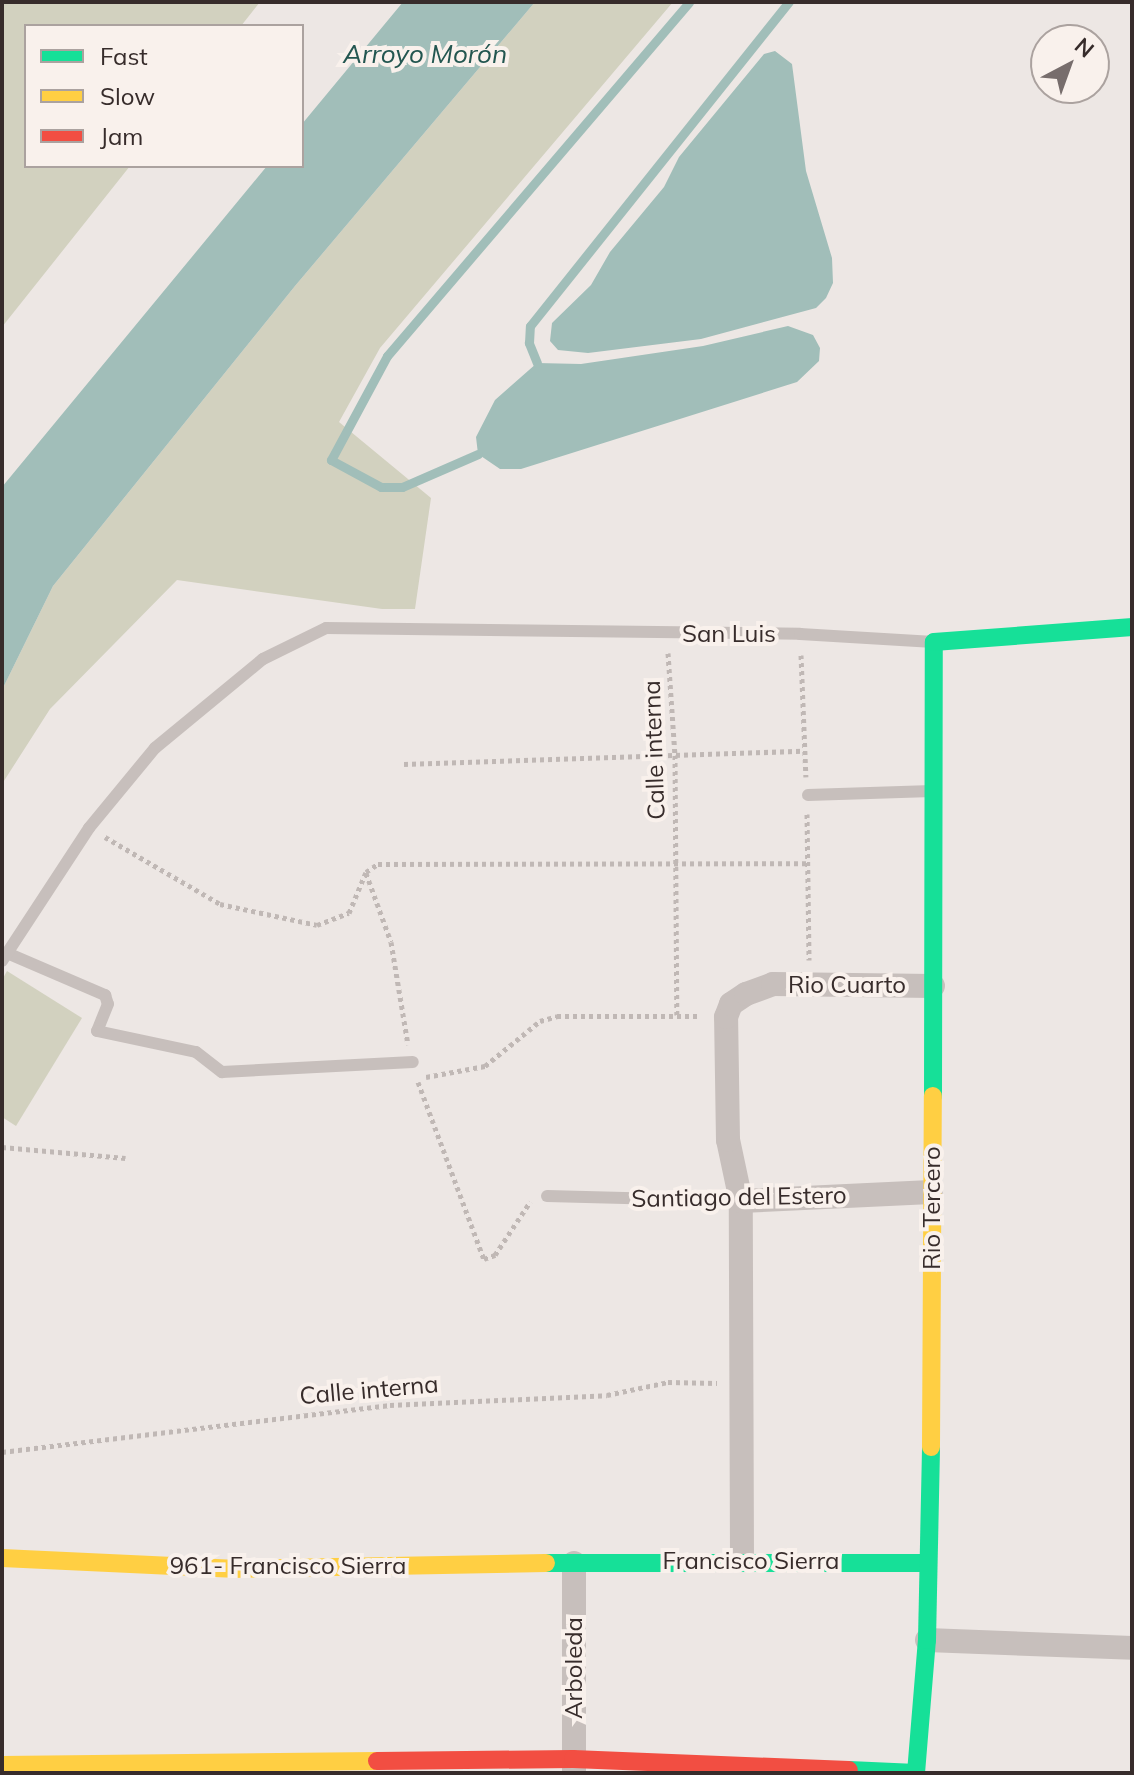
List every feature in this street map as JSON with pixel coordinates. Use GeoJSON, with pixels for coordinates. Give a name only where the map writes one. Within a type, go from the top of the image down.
{"type":"FeatureCollection","features":[{"type":"Feature","properties":{"kind":"street","name":"San Luis"},"geometry":{"type":"LineString","coordinates":[[934,642],[1132,627]]}},
{"type":"Feature","properties":{"kind":"street","name":"Rio Tercero"},"geometry":{"type":"LineString","coordinates":[[916,1773],[927,1640],[934,642]]}},
{"type":"Feature","properties":{"kind":"street","name":"Rio Cuarto"},"geometry":{"type":"LineString","coordinates":[[726,1017],[731,1004],[773,984],[933,986]]}},
{"type":"Feature","properties":{"kind":"street"},"geometry":{"type":"LineString","coordinates":[[726,1017],[728,1140],[741,1201],[742,1559]]}},
{"type":"Feature","properties":{"kind":"street","name":"Santiago del Estero"},"geometry":{"type":"LineString","coordinates":[[741,1201],[931,1192]]}},
{"type":"Feature","properties":{"kind":"street","name":"961- Francisco Sierra"},"geometry":{"type":"LineString","coordinates":[[2,1558],[232,1569],[574,1563]]}},
{"type":"Feature","properties":{"kind":"street","name":"Francisco Sierra"},"geometry":{"type":"LineString","coordinates":[[574,1563],[742,1559],[927,1563]]}},
{"type":"Feature","properties":{"kind":"street","name":"Arboleda"},"geometry":{"type":"LineString","coordinates":[[574,1563],[574,1766]]}},
{"type":"Feature","properties":{"kind":"street"},"geometry":{"type":"LineString","coordinates":[[927,1640],[1132,1648]]}},
{"type":"Feature","properties":{"kind":"street"},"geometry":{"type":"LineString","coordinates":[[2,1765],[574,1766],[916,1773]]}},
{"type":"Feature","properties":{"kind":"lane","name":"San Luis"},"geometry":{"type":"LineString","coordinates":[[89,828],[155,748],[193,712],[263,659],[326,628],[934,642]]}},
{"type":"Feature","properties":{"kind":"lane"},"geometry":{"type":"LineString","coordinates":[[808,795],[932,791]]}},
{"type":"Feature","properties":{"kind":"lane"},"geometry":{"type":"LineString","coordinates":[[89,828],[5,957],[105,995],[108,1004],[97,1031],[196,1052],[222,1072],[413,1062]]}},
{"type":"Feature","properties":{"kind":"lane","name":"Santiago del Estero"},"geometry":{"type":"LineString","coordinates":[[547,1196],[741,1201]]}},
{"type":"Feature","properties":{"kind":"path","name":"Calle interna"},"geometry":{"type":"LineString","coordinates":[[667,634],[675,755],[677,1015]]}},
{"type":"Feature","properties":{"kind":"path"},"geometry":{"type":"LineString","coordinates":[[404,764],[803,751]]}},
{"type":"Feature","properties":{"kind":"path"},"geometry":{"type":"LineString","coordinates":[[89,828],[220,904],[317,925],[349,913],[366,872],[378,864],[806,863]]}},
{"type":"Feature","properties":{"kind":"path"},"geometry":{"type":"LineString","coordinates":[[366,872],[391,942],[396,997],[413,1062]]}},
{"type":"Feature","properties":{"kind":"path"},"geometry":{"type":"LineString","coordinates":[[547,1196],[528,1203],[495,1255],[484,1259],[417,1078],[485,1066],[540,1021],[557,1016],[726,1017]]}},
{"type":"Feature","properties":{"kind":"path"},"geometry":{"type":"LineString","coordinates":[[2,1147],[126,1158]]}},
{"type":"Feature","properties":{"kind":"path","name":"Calle interna"},"geometry":{"type":"LineString","coordinates":[[2,1452],[390,1405],[607,1395],[668,1382],[740,1383]]}},
{"type":"Feature","properties":{"kind":"green space"},"geometry":{"type":"Polygon","coordinates":[[[2,2],[260,2],[243,24],[24,24],[24,168],[128,168],[2,327],[2,2]]]}},
{"type":"Feature","properties":{"kind":"green space"},"geometry":{"type":"Polygon","coordinates":[[[535,2],[673,2],[380,348],[339,422],[431,498],[415,609],[382,609],[177,580],[50,709],[2,784],[2,690],[53,586],[295,286],[535,2]]]}},
{"type":"Feature","properties":{"kind":"green space"},"geometry":{"type":"Polygon","coordinates":[[[7,971],[82,1018],[16,1126],[2,1117],[2,980],[7,971]]]}},
{"type":"Feature","properties":{"kind":"water","name":"Arroyo Morón"},"geometry":{"type":"Polygon","coordinates":[[[403,2],[535,2],[295,286],[53,586],[2,690],[2,487],[265,168],[304,168],[304,122],[403,2]]]}},
{"type":"Feature","properties":{"kind":"water"},"geometry":{"type":"Polygon","coordinates":[[[775,51],[792,64],[806,171],[832,258],[833,283],[826,298],[816,308],[701,339],[588,353],[558,350],[550,341],[552,323],[591,285],[610,252],[664,187],[679,157],[764,54],[775,51]]]}},
{"type":"Feature","properties":{"kind":"water"},"geometry":{"type":"Polygon","coordinates":[[[788,326],[813,335],[820,348],[819,361],[797,382],[521,469],[500,469],[478,454],[476,437],[495,400],[537,363],[581,364],[703,346],[788,326]]]}},
{"type":"Feature","properties":{"kind":"waterway"},"geometry":{"type":"LineString","coordinates":[[478,454],[402,487],[381,487],[331,460],[387,356],[689,2]]}},
{"type":"Feature","properties":{"kind":"waterway"},"geometry":{"type":"LineString","coordinates":[[537,363],[529,343],[530,326],[789,2]]}},
{"type":"Feature","properties":{"kind":"traffic: fast"},"geometry":{"type":"LineString","coordinates":[[933,1096],[934,642],[1132,627]]}},
{"type":"Feature","properties":{"kind":"traffic: fast"},"geometry":{"type":"LineString","coordinates":[[849,1770],[916,1773],[927,1640],[931,1447]]}},
{"type":"Feature","properties":{"kind":"traffic: fast"},"geometry":{"type":"LineString","coordinates":[[546,1563],[927,1563]]}},
{"type":"Feature","properties":{"kind":"traffic: slow"},"geometry":{"type":"LineString","coordinates":[[931,1447],[933,1096]]}},
{"type":"Feature","properties":{"kind":"traffic: slow"},"geometry":{"type":"LineString","coordinates":[[2,1558],[232,1569],[546,1563]]}},
{"type":"Feature","properties":{"kind":"traffic: slow"},"geometry":{"type":"LineString","coordinates":[[2,1765],[377,1761]]}},
{"type":"Feature","properties":{"kind":"traffic: jam"},"geometry":{"type":"LineString","coordinates":[[377,1761],[573,1759],[849,1770]]}}]}
